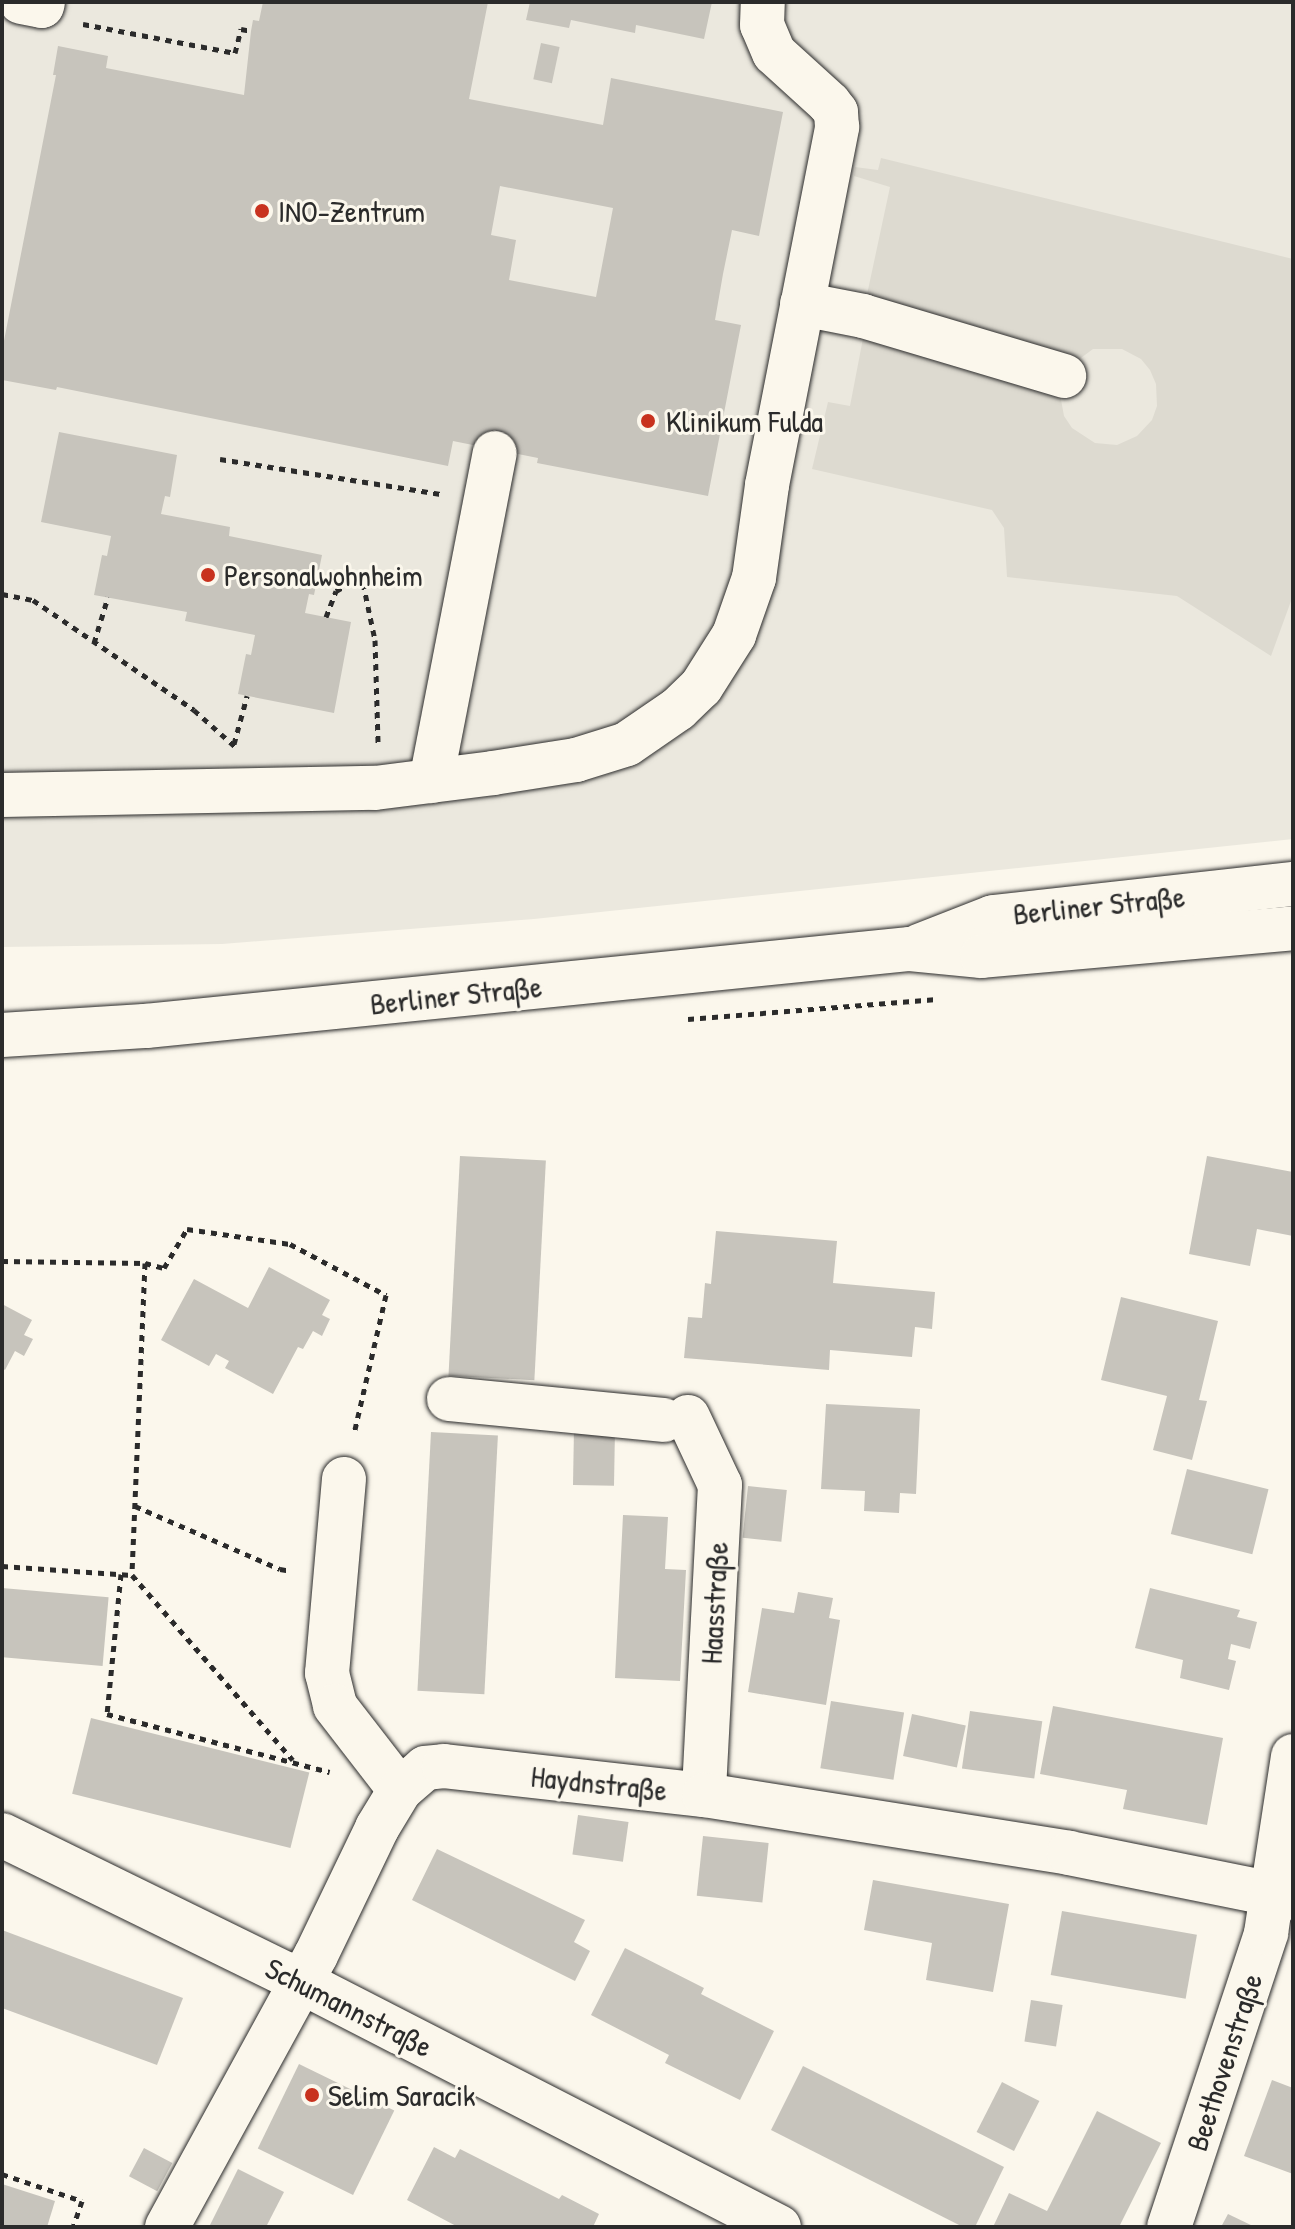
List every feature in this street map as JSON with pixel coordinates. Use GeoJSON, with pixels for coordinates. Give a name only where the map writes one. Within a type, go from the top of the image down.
{"type":"FeatureCollection","features":[{"type":"Feature","properties":{"kind":"main road"},"geometry":{"type":"LineString","coordinates":[[2,795],[379,788],[576,760],[627,744],[678,709],[701,687],[734,635],[754,578],[767,485],[837,127],[836,112],[774,53],[762,25],[763,2]]}},
{"type":"Feature","properties":{"kind":"main road"},"geometry":{"type":"LineString","coordinates":[[802,304],[863,316],[1064,376]]}},
{"type":"Feature","properties":{"kind":"main road"},"geometry":{"type":"LineString","coordinates":[[431,781],[495,453]]}},
{"type":"Feature","properties":{"kind":"main road","name":"Berliner Straße"},"geometry":{"type":"LineString","coordinates":[[910,949],[993,917],[1293,884]]}},
{"type":"Feature","properties":{"kind":"main road","name":"Berliner Straße"},"geometry":{"type":"LineString","coordinates":[[2,1035],[146,1026],[910,949],[982,956],[1293,928]]}},
{"type":"Feature","properties":{"kind":"main road","name":"Haasstraße"},"geometry":{"type":"LineString","coordinates":[[449,1399],[676,1418],[720,1485],[704,1795]]}},
{"type":"Feature","properties":{"kind":"main road"},"geometry":{"type":"LineString","coordinates":[[344,1479],[327,1673],[335,1706],[400,1790]]}},
{"type":"Feature","properties":{"kind":"main road","name":"Beethovenstraße"},"geometry":{"type":"LineString","coordinates":[[1169,2227],[1266,1933],[1282,1896],[1293,1756]]}},
{"type":"Feature","properties":{"kind":"main road","name":"Haydnstraße"},"geometry":{"type":"LineString","coordinates":[[167,2227],[302,1982],[377,1828],[400,1790],[425,1768],[444,1766],[704,1795],[1069,1853],[1282,1896]]}},
{"type":"Feature","properties":{"kind":"main road","name":"Schumannstraße"},"geometry":{"type":"LineString","coordinates":[[2,1835],[302,1982],[779,2227]]}},
{"type":"Feature","properties":{"kind":"path"},"geometry":{"type":"LineString","coordinates":[[35,3],[63,20],[235,53],[241,29],[251,31]]}},
{"type":"Feature","properties":{"kind":"path"},"geometry":{"type":"LineString","coordinates":[[220,459],[486,501]]}},
{"type":"Feature","properties":{"kind":"path"},"geometry":{"type":"LineString","coordinates":[[326,617],[336,591],[355,580],[363,583],[375,640],[379,788]]}},
{"type":"Feature","properties":{"kind":"path"},"geometry":{"type":"LineString","coordinates":[[2,594],[33,600],[194,710],[234,744],[267,791]]}},
{"type":"Feature","properties":{"kind":"path"},"geometry":{"type":"LineString","coordinates":[[94,643],[108,597]]}},
{"type":"Feature","properties":{"kind":"path"},"geometry":{"type":"LineString","coordinates":[[234,744],[247,696]]}},
{"type":"Feature","properties":{"kind":"path"},"geometry":{"type":"LineString","coordinates":[[2,1261],[145,1263],[164,1268],[187,1229],[290,1244],[386,1295],[354,1434]]}},
{"type":"Feature","properties":{"kind":"path"},"geometry":{"type":"LineString","coordinates":[[121,1574],[107,1714],[293,1760],[132,1575],[145,1263]]}},
{"type":"Feature","properties":{"kind":"path"},"geometry":{"type":"LineString","coordinates":[[135,1506],[280,1569],[336,1577]]}},
{"type":"Feature","properties":{"kind":"path"},"geometry":{"type":"LineString","coordinates":[[2,1566],[132,1575]]}},
{"type":"Feature","properties":{"kind":"path"},"geometry":{"type":"LineString","coordinates":[[2,2174],[82,2201],[73,2227]]}},
{"type":"Feature","properties":{"kind":"shaded area","name":"Klinikum Fulda"},"geometry":{"type":"Polygon","coordinates":[[[2,2],[1293,2],[1293,839],[534,919],[222,944],[2,947],[2,2]]]}},
{"type":"Feature","properties":{"kind":"shaded area"},"geometry":{"type":"Polygon","coordinates":[[[881,158],[1293,259],[1293,582],[1291,601],[1271,656],[1177,596],[1007,577],[1004,528],[992,510],[812,469],[828,402],[850,406],[865,328],[1060,394],[1064,416],[1072,428],[1095,443],[1117,445],[1137,436],[1152,420],[1157,406],[1156,384],[1150,370],[1141,359],[1122,349],[1093,349],[1070,366],[865,304],[890,187],[854,176],[855,167],[878,170],[881,158]]]}},
{"type":"Feature","properties":{"kind":"building","name":"INO-Zentrum"},"geometry":{"type":"Polygon","coordinates":[[[263,2],[488,2],[469,99],[603,125],[611,78],[783,112],[759,236],[732,230],[723,274],[715,320],[741,325],[708,496],[537,463],[538,458],[453,441],[448,466],[57,387],[56,390],[2,380],[2,351],[56,75],[53,75],[58,46],[108,56],[106,68],[244,95],[253,20],[259,21],[263,2]],[[500,186],[491,235],[516,240],[509,280],[596,297],[613,208],[500,186]]]}},
{"type":"Feature","properties":{"kind":"building"},"geometry":{"type":"Polygon","coordinates":[[[530,2],[712,2],[704,39],[636,25],[635,33],[571,20],[569,28],[526,20],[530,2]]]}},
{"type":"Feature","properties":{"kind":"building"},"geometry":{"type":"Polygon","coordinates":[[[541,43],[560,47],[552,83],[533,79],[541,43]]]}},
{"type":"Feature","properties":{"kind":"building","name":"Personalwohnheim"},"geometry":{"type":"Polygon","coordinates":[[[59,432],[177,455],[170,497],[165,496],[161,514],[230,527],[229,536],[322,555],[314,595],[309,594],[305,613],[351,622],[334,713],[238,694],[246,654],[251,655],[255,635],[185,621],[187,612],[94,595],[102,555],[107,556],[111,536],[41,522],[59,432]]]}},
{"type":"Feature","properties":{"kind":"building"},"geometry":{"type":"Polygon","coordinates":[[[460,1156],[546,1161],[534,1380],[448,1376],[460,1156]]]}},
{"type":"Feature","properties":{"kind":"building"},"geometry":{"type":"Polygon","coordinates":[[[1207,1156],[1293,1172],[1293,1236],[1257,1229],[1250,1266],[1189,1254],[1207,1156]]]}},
{"type":"Feature","properties":{"kind":"building"},"geometry":{"type":"Polygon","coordinates":[[[716,1231],[837,1241],[833,1283],[935,1292],[932,1329],[915,1327],[912,1357],[830,1350],[829,1370],[684,1358],[688,1317],[702,1318],[705,1283],[711,1284],[716,1231]]]}},
{"type":"Feature","properties":{"kind":"building"},"geometry":{"type":"Polygon","coordinates":[[[269,1267],[330,1300],[322,1315],[330,1319],[322,1336],[313,1331],[303,1349],[298,1347],[273,1394],[225,1368],[229,1361],[216,1354],[209,1366],[161,1340],[194,1279],[248,1308],[269,1267]]]}},
{"type":"Feature","properties":{"kind":"building"},"geometry":{"type":"Polygon","coordinates":[[[1121,1297],[1218,1321],[1199,1400],[1207,1401],[1192,1460],[1153,1450],[1167,1396],[1101,1380],[1121,1297]]]}},
{"type":"Feature","properties":{"kind":"building"},"geometry":{"type":"Polygon","coordinates":[[[2,1304],[32,1320],[24,1335],[33,1339],[24,1356],[15,1351],[5,1370],[2,1368],[2,1304]]]}},
{"type":"Feature","properties":{"kind":"building"},"geometry":{"type":"Polygon","coordinates":[[[826,1404],[920,1409],[916,1494],[900,1493],[899,1513],[864,1511],[865,1491],[821,1489],[826,1404]]]}},
{"type":"Feature","properties":{"kind":"building"},"geometry":{"type":"Polygon","coordinates":[[[574,1428],[615,1429],[614,1486],[573,1485],[574,1428]]]}},
{"type":"Feature","properties":{"kind":"building"},"geometry":{"type":"Polygon","coordinates":[[[431,1432],[498,1436],[484,1694],[417,1691],[431,1432]]]}},
{"type":"Feature","properties":{"kind":"building"},"geometry":{"type":"Polygon","coordinates":[[[1187,1469],[1269,1489],[1252,1554],[1171,1534],[1187,1469]]]}},
{"type":"Feature","properties":{"kind":"building"},"geometry":{"type":"Polygon","coordinates":[[[748,1486],[787,1490],[781,1542],[743,1538],[748,1486]]]}},
{"type":"Feature","properties":{"kind":"building"},"geometry":{"type":"Polygon","coordinates":[[[623,1515],[668,1517],[665,1569],[686,1570],[680,1681],[615,1678],[623,1515]]]}},
{"type":"Feature","properties":{"kind":"building"},"geometry":{"type":"Polygon","coordinates":[[[2,1588],[109,1597],[103,1666],[2,1657],[2,1588]]]}},
{"type":"Feature","properties":{"kind":"building"},"geometry":{"type":"Polygon","coordinates":[[[1150,1588],[1240,1610],[1237,1617],[1257,1622],[1250,1649],[1231,1644],[1228,1659],[1236,1661],[1229,1690],[1180,1678],[1183,1660],[1135,1648],[1150,1588]]]}},
{"type":"Feature","properties":{"kind":"building"},"geometry":{"type":"Polygon","coordinates":[[[798,1592],[833,1598],[829,1618],[840,1620],[826,1705],[748,1692],[762,1608],[794,1613],[798,1592]]]}},
{"type":"Feature","properties":{"kind":"building"},"geometry":{"type":"Polygon","coordinates":[[[831,1701],[904,1713],[893,1780],[820,1768],[831,1701]]]}},
{"type":"Feature","properties":{"kind":"building"},"geometry":{"type":"Polygon","coordinates":[[[1053,1706],[1223,1738],[1207,1825],[1123,1809],[1127,1790],[1040,1774],[1053,1706]]]}},
{"type":"Feature","properties":{"kind":"building"},"geometry":{"type":"Polygon","coordinates":[[[970,1711],[1042,1721],[1034,1779],[962,1768],[970,1711]]]}},
{"type":"Feature","properties":{"kind":"building"},"geometry":{"type":"Polygon","coordinates":[[[912,1714],[966,1725],[957,1767],[903,1756],[912,1714]]]}},
{"type":"Feature","properties":{"kind":"building"},"geometry":{"type":"Polygon","coordinates":[[[91,1718],[309,1772],[290,1848],[72,1794],[91,1718]]]}},
{"type":"Feature","properties":{"kind":"building"},"geometry":{"type":"Polygon","coordinates":[[[578,1815],[629,1822],[623,1862],[572,1855],[578,1815]]]}},
{"type":"Feature","properties":{"kind":"building"},"geometry":{"type":"Polygon","coordinates":[[[703,1836],[769,1843],[762,1903],[697,1896],[703,1836]]]}},
{"type":"Feature","properties":{"kind":"building"},"geometry":{"type":"Polygon","coordinates":[[[437,1849],[585,1920],[574,1942],[590,1951],[575,1981],[412,1900],[437,1849]]]}},
{"type":"Feature","properties":{"kind":"building"},"geometry":{"type":"Polygon","coordinates":[[[873,1880],[1009,1904],[993,1992],[926,1980],[932,1943],[864,1930],[873,1880]]]}},
{"type":"Feature","properties":{"kind":"building"},"geometry":{"type":"Polygon","coordinates":[[[1062,1911],[1197,1935],[1186,1999],[1051,1975],[1062,1911]]]}},
{"type":"Feature","properties":{"kind":"building"},"geometry":{"type":"Polygon","coordinates":[[[2,1930],[183,1998],[157,2065],[2,2008],[2,1930]]]}},
{"type":"Feature","properties":{"kind":"building"},"geometry":{"type":"Polygon","coordinates":[[[625,1948],[704,1988],[701,1994],[774,2031],[740,2100],[665,2063],[669,2055],[591,2015],[625,1948]]]}},
{"type":"Feature","properties":{"kind":"building"},"geometry":{"type":"Polygon","coordinates":[[[1031,2000],[1063,2005],[1056,2046],[1024,2041],[1031,2000]]]}},
{"type":"Feature","properties":{"kind":"building"},"geometry":{"type":"Polygon","coordinates":[[[299,2064],[394,2110],[353,2195],[258,2148],[299,2064]]]}},
{"type":"Feature","properties":{"kind":"building"},"geometry":{"type":"Polygon","coordinates":[[[803,2066],[1004,2167],[975,2227],[963,2227],[771,2130],[803,2066]]]}},
{"type":"Feature","properties":{"kind":"building"},"geometry":{"type":"Polygon","coordinates":[[[1272,2080],[1293,2088],[1293,2174],[1244,2156],[1272,2080]]]}},
{"type":"Feature","properties":{"kind":"building"},"geometry":{"type":"Polygon","coordinates":[[[1002,2082],[1039,2101],[1014,2151],[977,2132],[1002,2082]]]}},
{"type":"Feature","properties":{"kind":"building"},"geometry":{"type":"Polygon","coordinates":[[[1097,2111],[1161,2143],[1119,2227],[993,2227],[1009,2193],[1047,2211],[1097,2111]]]}},
{"type":"Feature","properties":{"kind":"building"},"geometry":{"type":"Polygon","coordinates":[[[434,2147],[455,2158],[460,2149],[559,2199],[562,2195],[599,2214],[593,2227],[458,2227],[407,2200],[434,2147]]]}},
{"type":"Feature","properties":{"kind":"building"},"geometry":{"type":"Polygon","coordinates":[[[144,2148],[172,2163],[157,2191],[129,2176],[144,2148]]]}},
{"type":"Feature","properties":{"kind":"building"},"geometry":{"type":"Polygon","coordinates":[[[238,2169],[284,2192],[266,2227],[209,2227],[238,2169]]]}},
{"type":"Feature","properties":{"kind":"building"},"geometry":{"type":"Polygon","coordinates":[[[2,2184],[55,2201],[47,2227],[2,2227],[2,2184]]]}},
{"type":"Feature","properties":{"kind":"building"},"geometry":{"type":"Polygon","coordinates":[[[1228,2214],[1255,2227],[1221,2227],[1228,2214]]]}},
{"type":"Feature","properties":{"kind":"place","name":"INO-Zentrum"},"geometry":{"type":"Point","coordinates":[262,211]}},
{"type":"Feature","properties":{"kind":"place","name":"Klinikum Fulda"},"geometry":{"type":"Point","coordinates":[648,421]}},
{"type":"Feature","properties":{"kind":"place","name":"Personalwohnheim"},"geometry":{"type":"Point","coordinates":[208,575]}},
{"type":"Feature","properties":{"kind":"place","name":"Selim Saracik"},"geometry":{"type":"Point","coordinates":[312,2095]}}]}
